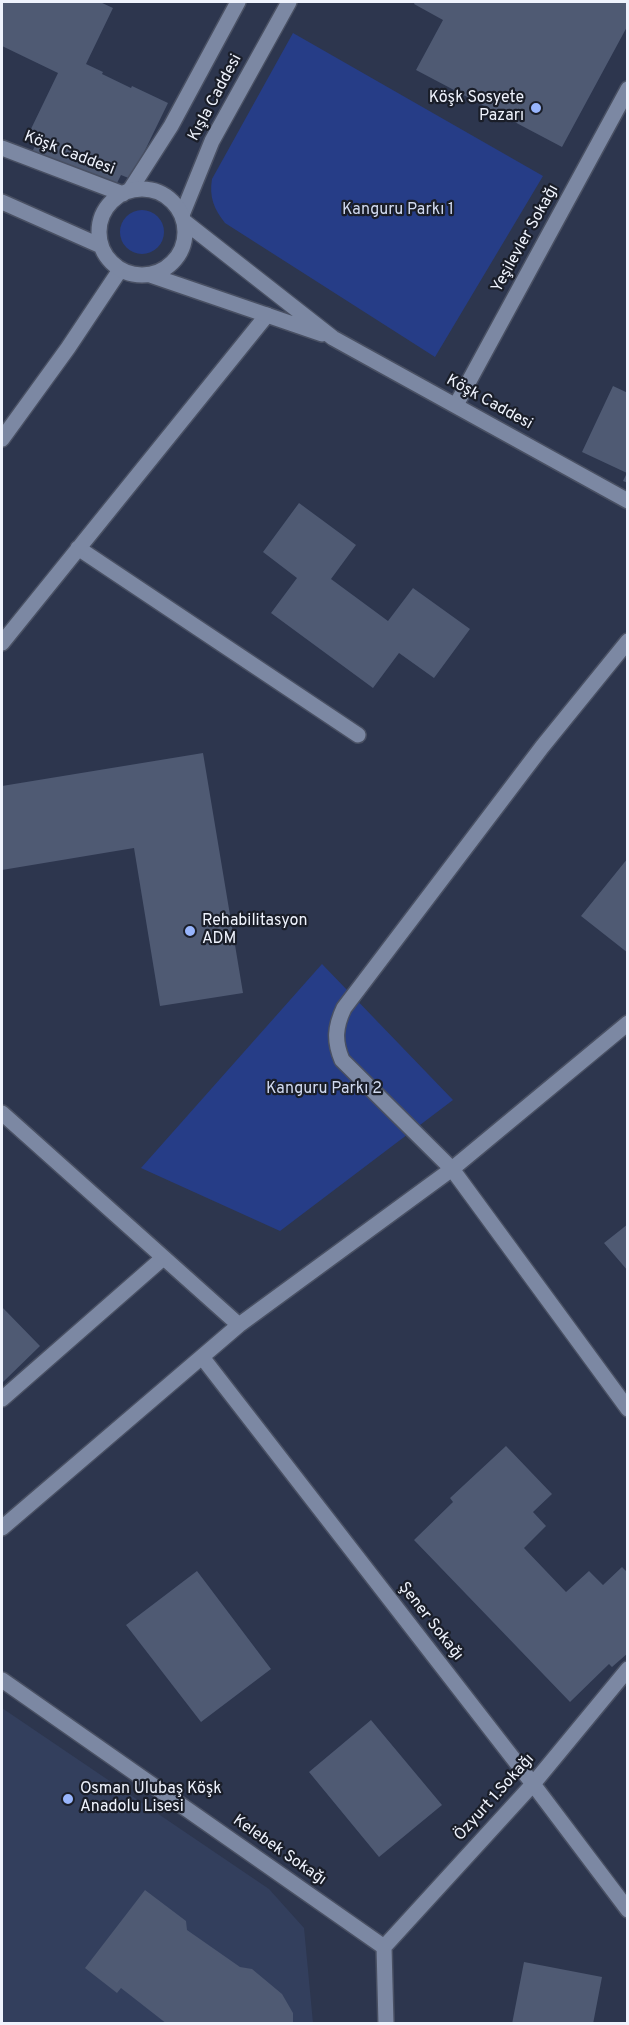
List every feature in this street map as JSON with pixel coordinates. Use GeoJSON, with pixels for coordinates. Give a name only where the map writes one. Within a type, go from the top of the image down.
{"type":"FeatureCollection","features":[{"type":"Feature","properties":{"kind":"street","name":"Kışla Caddesi"},"geometry":{"type":"LineString","coordinates":[[127,192],[171,126],[238,2]]}},
{"type":"Feature","properties":{"kind":"street","name":"Kışla Caddesi"},"geometry":{"type":"LineString","coordinates":[[183,219],[212,141],[288,2]]}},
{"type":"Feature","properties":{"kind":"street","name":"Yeşilevler Sokağı"},"geometry":{"type":"LineString","coordinates":[[456,405],[627,89]]}},
{"type":"Feature","properties":{"kind":"street","name":"Köşk Caddesi"},"geometry":{"type":"LineString","coordinates":[[2,148],[127,192]]}},
{"type":"Feature","properties":{"kind":"street"},"geometry":{"type":"LineString","coordinates":[[150,275],[171,265],[181,253],[186,238],[183,219],[174,202],[161,193],[146,189],[127,192],[110,203],[102,216],[99,231],[101,246],[108,260],[120,270],[135,275],[150,275],[333,338]]}},
{"type":"Feature","properties":{"kind":"street"},"geometry":{"type":"LineString","coordinates":[[2,202],[101,246]]}},
{"type":"Feature","properties":{"kind":"street"},"geometry":{"type":"LineString","coordinates":[[183,219],[333,338]]}},
{"type":"Feature","properties":{"kind":"street"},"geometry":{"type":"LineString","coordinates":[[2,440],[120,270]]}},
{"type":"Feature","properties":{"kind":"street"},"geometry":{"type":"LineString","coordinates":[[2,643],[267,315]]}},
{"type":"Feature","properties":{"kind":"street","name":"Köşk Caddesi"},"geometry":{"type":"LineString","coordinates":[[333,338],[627,501]]}},
{"type":"Feature","properties":{"kind":"street"},"geometry":{"type":"LineString","coordinates":[[78,548],[358,735]]}},
{"type":"Feature","properties":{"kind":"street"},"geometry":{"type":"LineString","coordinates":[[627,642],[535,756],[351,999],[338,1020],[335,1034],[342,1060],[452,1169],[627,1409]]}},
{"type":"Feature","properties":{"kind":"street"},"geometry":{"type":"LineString","coordinates":[[2,1528],[239,1325],[452,1169],[627,1023]]}},
{"type":"Feature","properties":{"kind":"street"},"geometry":{"type":"LineString","coordinates":[[2,1113],[239,1325]]}},
{"type":"Feature","properties":{"kind":"street"},"geometry":{"type":"LineString","coordinates":[[2,1400],[163,1258]]}},
{"type":"Feature","properties":{"kind":"street","name":"Şener Sokağı"},"geometry":{"type":"LineString","coordinates":[[202,1357],[533,1784],[627,1910]]}},
{"type":"Feature","properties":{"kind":"street","name":"Özyurt 1.Sokağı"},"geometry":{"type":"LineString","coordinates":[[384,1947],[533,1784],[627,1669]]}},
{"type":"Feature","properties":{"kind":"street","name":"Kelebek Sokağı"},"geometry":{"type":"LineString","coordinates":[[2,1680],[384,1947]]}},
{"type":"Feature","properties":{"kind":"street"},"geometry":{"type":"LineString","coordinates":[[384,1947],[386,2024]]}},
{"type":"Feature","properties":{"kind":"shaded area","name":"Osman Ulubaş Köşk Anadolu Lisesi"},"geometry":{"type":"Polygon","coordinates":[[[2,1708],[269,1889],[304,1928],[313,2023],[2,2023],[2,1708]]]}},
{"type":"Feature","properties":{"kind":"green space","name":"Kanguru Parkı 1"},"geometry":{"type":"Polygon","coordinates":[[[293,33],[543,176],[435,357],[225,223],[215,208],[211,192],[212,179],[293,33]]]}},
{"type":"Feature","properties":{"kind":"green space"},"geometry":{"type":"Polygon","coordinates":[[[142,210],[157,217],[164,232],[157,247],[142,254],[127,247],[120,232],[127,217],[142,210]]]}},
{"type":"Feature","properties":{"kind":"green space","name":"Kanguru Parkı 2"},"geometry":{"type":"Polygon","coordinates":[[[322,964],[453,1100],[280,1231],[141,1168],[322,964]]]}},
{"type":"Feature","properties":{"kind":"building"},"geometry":{"type":"Polygon","coordinates":[[[2,2],[100,2],[113,8],[86,64],[131,88],[132,86],[168,103],[131,179],[121,175],[112,193],[31,154],[40,136],[30,131],[58,73],[2,46],[2,2]]]}},
{"type":"Feature","properties":{"kind":"building","name":"Köşk Sosyete Pazarı"},"geometry":{"type":"Polygon","coordinates":[[[415,2],[628,2],[628,25],[562,147],[416,70],[443,20],[414,4],[415,2]]]}},
{"type":"Feature","properties":{"kind":"building"},"geometry":{"type":"Polygon","coordinates":[[[613,386],[628,393],[628,483],[623,481],[627,473],[582,452],[613,386]]]}},
{"type":"Feature","properties":{"kind":"building"},"geometry":{"type":"Polygon","coordinates":[[[299,503],[356,545],[331,579],[388,621],[413,588],[470,629],[434,678],[399,653],[373,688],[271,613],[297,578],[263,552],[299,503]]]}},
{"type":"Feature","properties":{"kind":"building","name":"Rehabilitasyon ADM"},"geometry":{"type":"Polygon","coordinates":[[[203,753],[243,993],[160,1006],[134,848],[2,870],[2,786],[203,753]]]}},
{"type":"Feature","properties":{"kind":"building"},"geometry":{"type":"Polygon","coordinates":[[[628,858],[628,953],[581,916],[628,858]]]}},
{"type":"Feature","properties":{"kind":"building"},"geometry":{"type":"Polygon","coordinates":[[[628,1224],[628,1271],[604,1243],[628,1224]]]}},
{"type":"Feature","properties":{"kind":"building"},"geometry":{"type":"Polygon","coordinates":[[[2,1307],[40,1346],[2,1383],[2,1307]]]}},
{"type":"Feature","properties":{"kind":"building"},"geometry":{"type":"Polygon","coordinates":[[[506,1446],[552,1494],[533,1512],[546,1526],[524,1548],[566,1592],[589,1571],[603,1585],[622,1567],[628,1573],[628,1653],[612,1667],[609,1664],[570,1702],[414,1540],[453,1502],[450,1498],[506,1446]]]}},
{"type":"Feature","properties":{"kind":"building"},"geometry":{"type":"Polygon","coordinates":[[[197,1571],[271,1669],[201,1722],[126,1625],[197,1571]]]}},
{"type":"Feature","properties":{"kind":"building"},"geometry":{"type":"Polygon","coordinates":[[[371,1720],[442,1805],[379,1857],[309,1772],[371,1720]]]}},
{"type":"Feature","properties":{"kind":"building"},"geometry":{"type":"Polygon","coordinates":[[[145,1890],[186,1921],[187,1930],[240,1967],[252,1969],[282,1994],[293,2013],[293,2024],[167,2024],[121,1988],[117,1993],[85,1968],[145,1890]]]}},
{"type":"Feature","properties":{"kind":"building"},"geometry":{"type":"Polygon","coordinates":[[[524,1962],[602,1977],[593,2024],[512,2024],[524,1962]]]}},
{"type":"Feature","properties":{"kind":"place","name":"Köşk Sosyete Pazarı"},"geometry":{"type":"Point","coordinates":[536,108]}},
{"type":"Feature","properties":{"kind":"place","name":"Rehabilitasyon ADM"},"geometry":{"type":"Point","coordinates":[190,931]}},
{"type":"Feature","properties":{"kind":"place","name":"Osman Ulubaş Köşk Anadolu Lisesi"},"geometry":{"type":"Point","coordinates":[68,1799]}}]}
